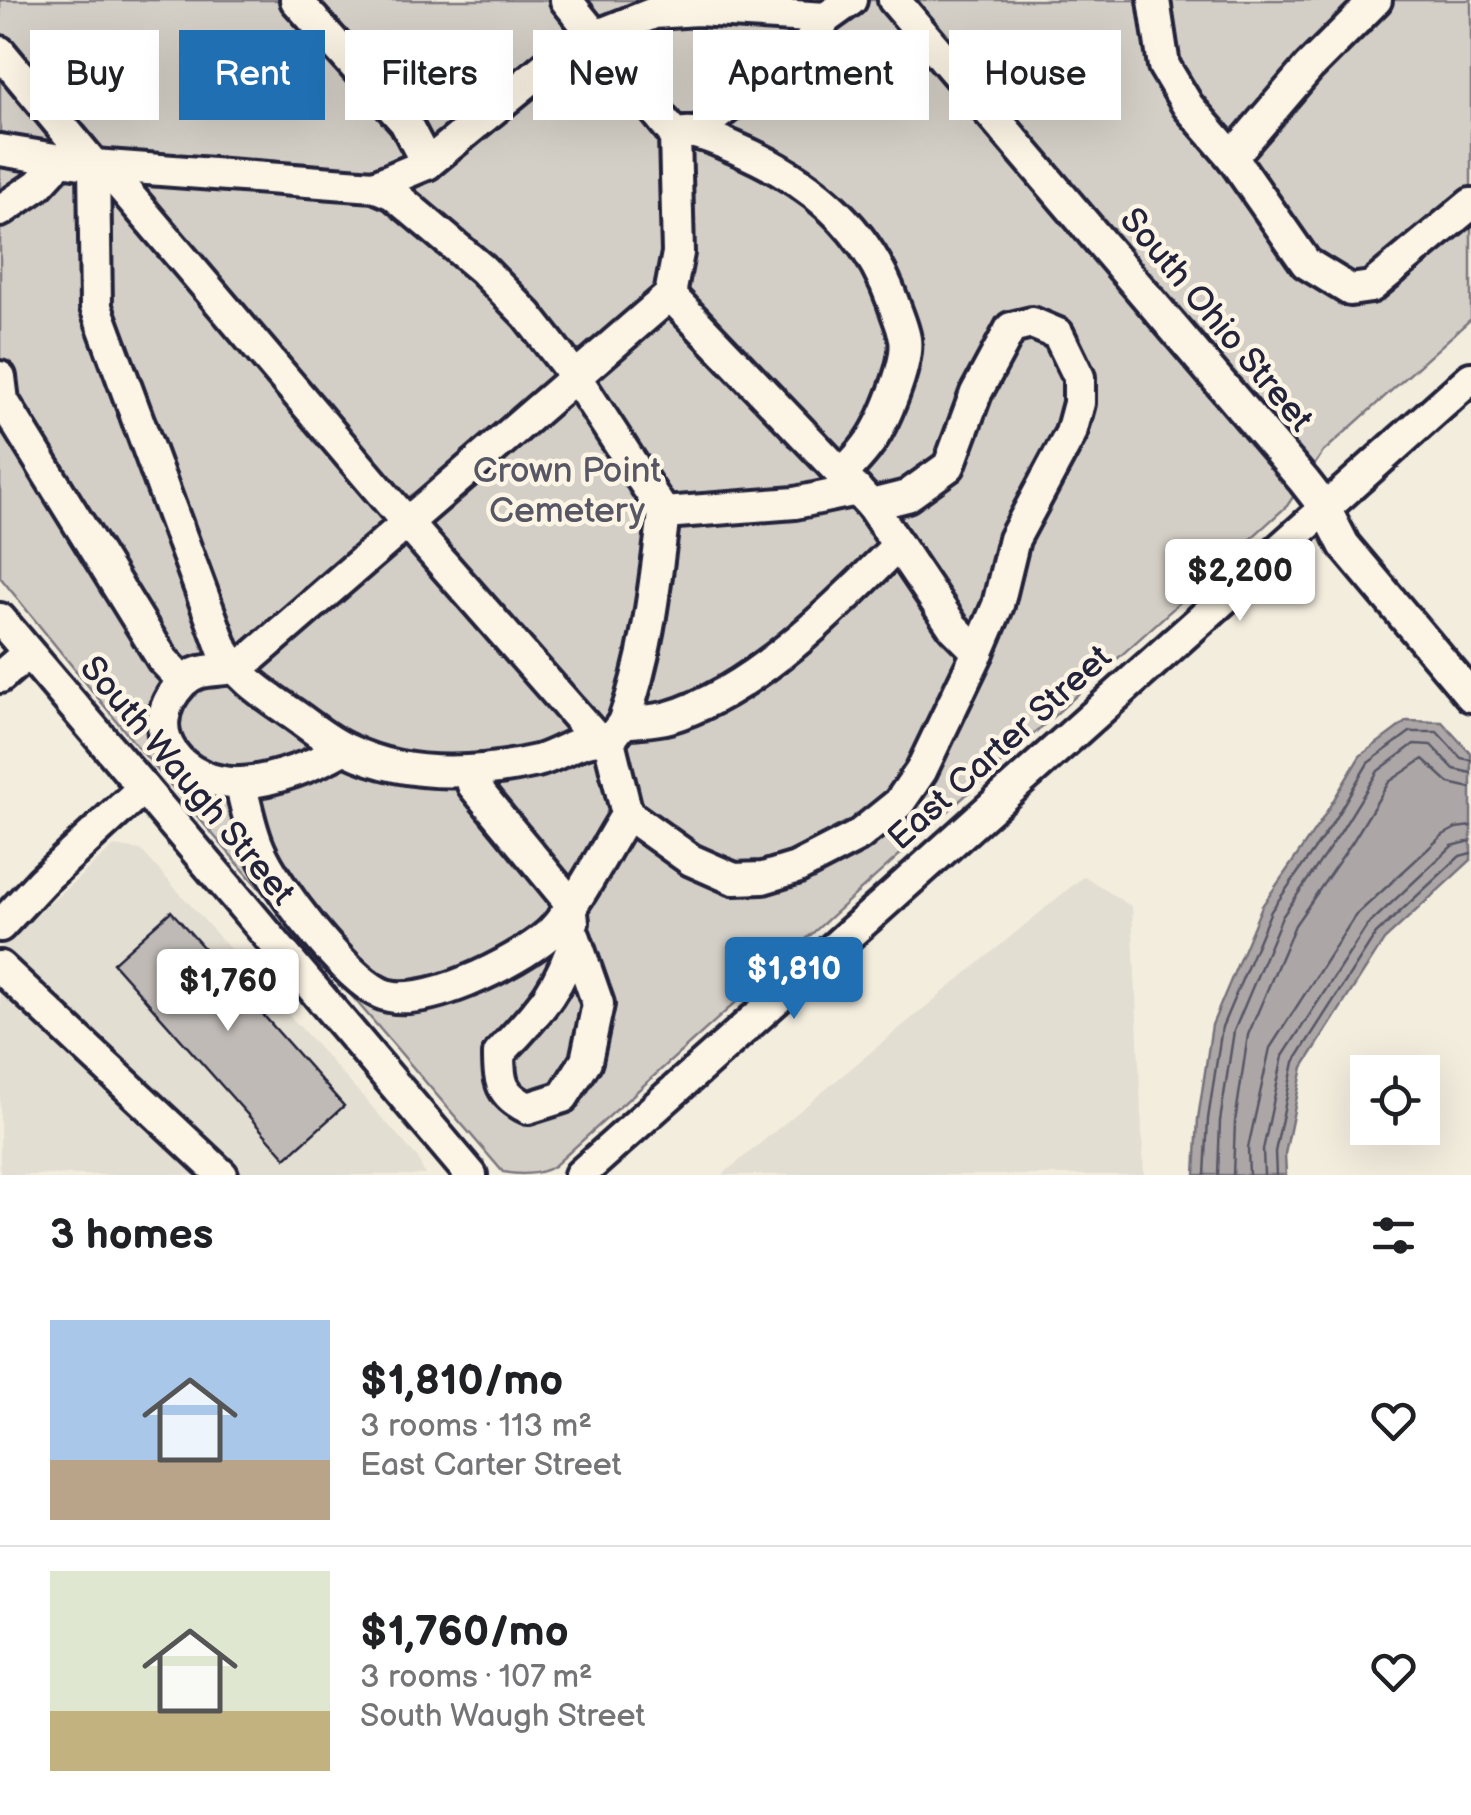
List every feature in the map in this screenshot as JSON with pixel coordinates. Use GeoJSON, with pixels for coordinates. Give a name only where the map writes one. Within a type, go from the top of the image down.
{"type":"FeatureCollection","features":[{"type":"Feature","properties":{"kind":"street"},"geometry":{"type":"LineString","coordinates":[[296,0],[404,122],[427,164]]}},
{"type":"Feature","properties":{"kind":"street"},"geometry":{"type":"LineString","coordinates":[[566,0],[591,30]]}},
{"type":"Feature","properties":{"kind":"street"},"geometry":{"type":"LineString","coordinates":[[344,748],[313,766],[240,783],[198,773],[179,762],[166,747],[162,730],[172,696],[183,681],[212,668],[234,668],[252,657],[670,296],[689,135],[808,44],[826,18],[851,0]]}},
{"type":"Feature","properties":{"kind":"street","name":"South Ohio Street"},"geometry":{"type":"LineString","coordinates":[[894,0],[1325,508],[1344,545],[1471,696]]}},
{"type":"Feature","properties":{"kind":"street"},"geometry":{"type":"LineString","coordinates":[[1154,0],[1164,66],[1188,106],[1232,157],[1306,263],[1350,290],[1371,287],[1471,204]]}},
{"type":"Feature","properties":{"kind":"street"},"geometry":{"type":"LineString","coordinates":[[1232,157],[1309,67],[1376,0]]}},
{"type":"Feature","properties":{"kind":"street"},"geometry":{"type":"LineString","coordinates":[[608,30],[655,7],[826,18]]}},
{"type":"Feature","properties":{"kind":"street"},"geometry":{"type":"LineString","coordinates":[[0,52],[408,524],[610,734],[627,814],[691,860],[734,879],[763,878],[796,868],[858,836],[899,803],[921,771],[998,605],[1014,539],[1071,433],[1079,403],[1079,377],[1058,334],[1032,323],[1011,328],[976,393],[950,466],[907,496],[857,490],[795,503],[664,512]]}},
{"type":"Feature","properties":{"kind":"street"},"geometry":{"type":"LineString","coordinates":[[374,186],[427,164],[533,77]]}},
{"type":"Feature","properties":{"kind":"street"},"geometry":{"type":"LineString","coordinates":[[673,118],[689,135],[771,163],[820,196],[857,233],[882,270],[905,338],[904,364],[870,443],[857,490]]}},
{"type":"Feature","properties":{"kind":"street"},"geometry":{"type":"LineString","coordinates":[[0,150],[98,165],[374,186],[393,194],[482,269],[527,314],[577,379],[664,512],[651,616],[634,694],[610,734]]}},
{"type":"Feature","properties":{"kind":"street"},"geometry":{"type":"LineString","coordinates":[[0,211],[38,185],[61,160]]}},
{"type":"Feature","properties":{"kind":"street"},"geometry":{"type":"LineString","coordinates":[[98,165],[96,307],[222,650],[252,686],[365,758],[418,772],[470,771],[539,761],[725,695],[784,651],[898,545]]}},
{"type":"Feature","properties":{"kind":"street"},"geometry":{"type":"LineString","coordinates":[[670,296],[857,490],[953,627],[978,652]]}},
{"type":"Feature","properties":{"kind":"street","name":"East Carter Street"},"geometry":{"type":"LineString","coordinates":[[580,1175],[1471,378]]}},
{"type":"Feature","properties":{"kind":"street"},"geometry":{"type":"LineString","coordinates":[[1,392],[163,660],[183,681]]}},
{"type":"Feature","properties":{"kind":"street","name":"South Waugh Street"},"geometry":{"type":"LineString","coordinates":[[0,620],[472,1175]]}},
{"type":"Feature","properties":{"kind":"street"},"geometry":{"type":"LineString","coordinates":[[0,676],[28,653]]}},
{"type":"Feature","properties":{"kind":"street"},"geometry":{"type":"LineString","coordinates":[[470,771],[473,785],[571,904],[575,938],[598,1004],[586,1060],[563,1097],[528,1108],[512,1100],[500,1086],[499,1054],[548,998],[566,970],[575,938]]}},
{"type":"Feature","properties":{"kind":"street"},"geometry":{"type":"LineString","coordinates":[[240,783],[257,846],[276,882],[354,975],[383,995],[421,998],[511,962],[550,933],[627,814]]}},
{"type":"Feature","properties":{"kind":"street"},"geometry":{"type":"LineString","coordinates":[[0,926],[42,881],[143,788]]}},
{"type":"Feature","properties":{"kind":"street"},"geometry":{"type":"LineString","coordinates":[[0,968],[222,1175]]}},
{"type":"Feature","properties":{"kind":"shaded area"},"geometry":{"type":"Polygon","coordinates":[[[114,846],[141,850],[418,1158],[425,1175],[0,1175],[0,948],[114,846]]]}},
{"type":"Feature","properties":{"kind":"shaded area"},"geometry":{"type":"Polygon","coordinates":[[[1084,876],[1132,907],[1144,1175],[722,1175],[1084,876]]]}},
{"type":"Feature","properties":{"kind":"green space","name":"Crown Point Cemetery"},"geometry":{"type":"Polygon","coordinates":[[[0,0],[1471,0],[1471,319],[1323,452],[1287,506],[554,1166],[543,1171],[503,1172],[136,745],[0,577],[0,0]]]}},
{"type":"Feature","properties":{"kind":"water"},"geometry":{"type":"Polygon","coordinates":[[[1407,721],[1442,722],[1471,754],[1471,860],[1384,940],[1303,1067],[1285,1154],[1286,1175],[1195,1175],[1198,1119],[1212,1025],[1262,906],[1360,756],[1407,721]]]}},
{"type":"Feature","properties":{"kind":"building"},"geometry":{"type":"Polygon","coordinates":[[[171,911],[344,1106],[286,1158],[113,963],[171,911]]]}}]}
